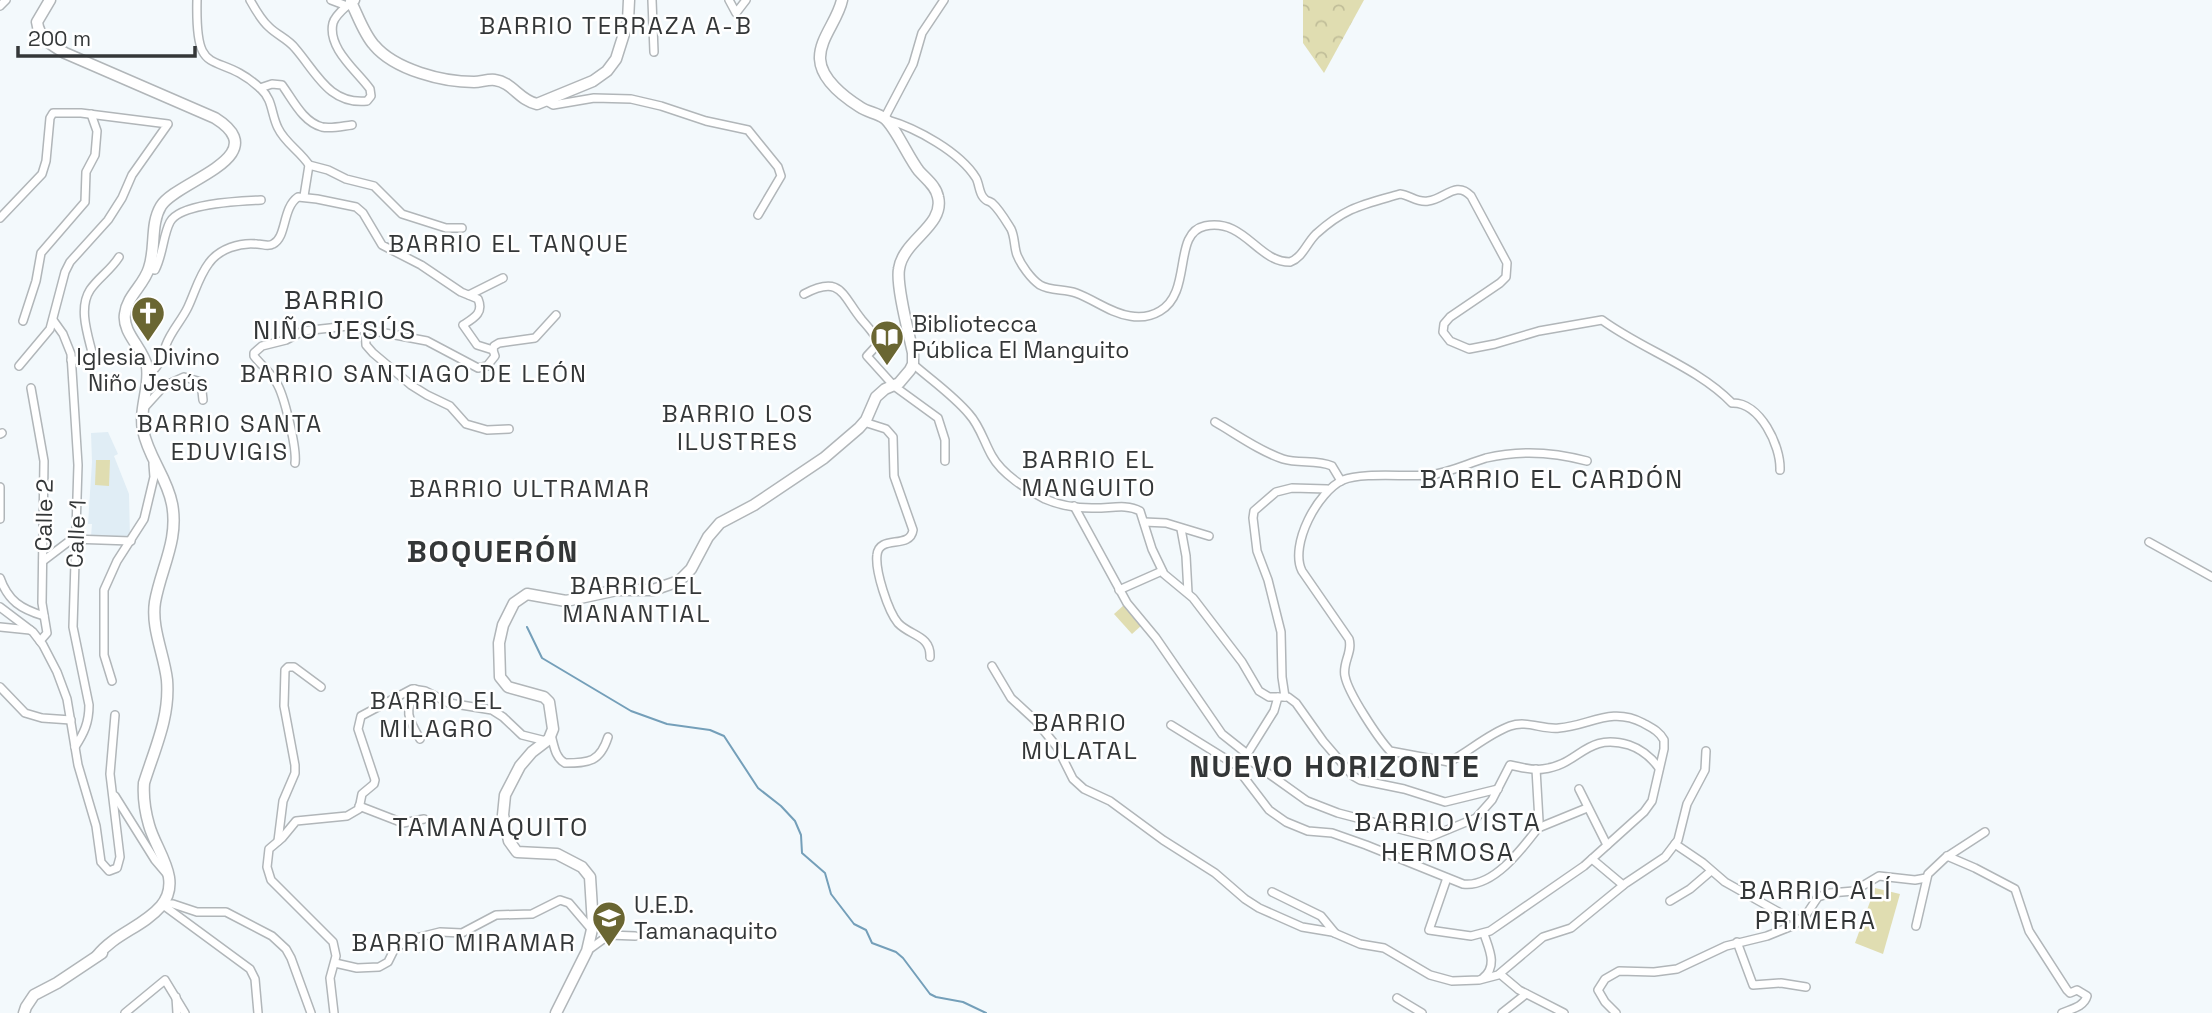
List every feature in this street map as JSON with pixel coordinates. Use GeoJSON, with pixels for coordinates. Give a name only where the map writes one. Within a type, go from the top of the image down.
{"type":"FeatureCollection","features":[{"type":"Feature","properties":{"kind":"street"},"geometry":{"type":"LineString","coordinates":[[0,6],[6,0]]}},
{"type":"Feature","properties":{"kind":"street"},"geometry":{"type":"LineString","coordinates":[[24,1013],[34,995],[110,948],[120,936],[149,917],[167,895],[170,877],[150,828],[144,799],[144,783],[161,736],[166,709],[167,680],[157,632],[155,603],[169,558],[174,524],[172,501],[166,483],[145,439],[142,411],[147,376],[142,353],[126,326],[125,315],[130,299],[149,269],[160,208],[176,192],[223,165],[233,148],[232,134],[215,118],[54,47],[42,37],[38,26],[42,12],[50,0]]}},
{"type":"Feature","properties":{"kind":"street"},"geometry":{"type":"LineString","coordinates":[[197,0],[198,40],[203,55],[212,62],[246,77],[260,88],[271,102],[278,129],[309,165],[374,186],[402,214],[446,229],[462,228]]}},
{"type":"Feature","properties":{"kind":"street"},"geometry":{"type":"LineString","coordinates":[[250,0],[267,26],[295,47],[328,90],[341,98],[367,101],[371,96],[370,89],[335,42],[334,20],[351,3]]}},
{"type":"Feature","properties":{"kind":"street"},"geometry":{"type":"LineString","coordinates":[[331,0],[351,3]]}},
{"type":"Feature","properties":{"kind":"street"},"geometry":{"type":"LineString","coordinates":[[351,3],[374,46],[399,65],[461,81],[500,81],[528,102],[537,104],[593,81],[611,66],[616,59],[628,21],[629,0]]}},
{"type":"Feature","properties":{"kind":"street"},"geometry":{"type":"LineString","coordinates":[[652,0],[654,52]]}},
{"type":"Feature","properties":{"kind":"street"},"geometry":{"type":"LineString","coordinates":[[729,0],[736,12],[746,0]]}},
{"type":"Feature","properties":{"kind":"street"},"geometry":{"type":"LineString","coordinates":[[842,0],[838,16],[821,48],[822,68],[836,88],[860,107],[923,133],[967,167],[977,179],[982,196],[992,204],[1012,231],[1017,255],[1040,285],[1076,293],[1114,312],[1129,316],[1151,316],[1171,302],[1178,290],[1186,245],[1192,234],[1205,226],[1221,225],[1232,228],[1274,258],[1290,262],[1303,253],[1313,237],[1350,208],[1400,194],[1406,194],[1418,201],[1429,201],[1455,189],[1462,189],[1472,196],[1507,262],[1508,270],[1500,283],[1450,317],[1444,324],[1443,332],[1450,341],[1469,349],[1539,331],[1602,320],[1635,342],[1703,379],[1732,403],[1738,403],[1756,414],[1778,450],[1780,470]]}},
{"type":"Feature","properties":{"kind":"street"},"geometry":{"type":"LineString","coordinates":[[885,119],[913,64],[922,33],[944,0]]}},
{"type":"Feature","properties":{"kind":"street"},"geometry":{"type":"LineString","coordinates":[[260,88],[272,84],[282,85],[305,116],[322,127],[352,125]]}},
{"type":"Feature","properties":{"kind":"street"},"geometry":{"type":"LineString","coordinates":[[546,102],[553,105],[594,99],[631,99],[748,130],[772,159],[781,176],[758,215]]}},
{"type":"Feature","properties":{"kind":"street"},"geometry":{"type":"LineString","coordinates":[[0,218],[37,181],[45,168],[51,114],[91,114],[168,124],[132,175],[108,220],[70,262],[53,320],[45,337],[19,366]]}},
{"type":"Feature","properties":{"kind":"street"},"geometry":{"type":"LineString","coordinates":[[23,321],[36,281],[41,253],[85,202],[86,172],[95,155],[97,131],[91,114]]}},
{"type":"Feature","properties":{"kind":"street"},"geometry":{"type":"LineString","coordinates":[[556,1013],[587,951],[592,930],[590,883],[586,870],[557,854],[517,852],[509,841],[503,806],[508,786],[525,760],[549,738],[552,729],[547,700],[539,695],[508,687],[499,677],[498,656],[503,625],[518,599],[531,594],[566,601],[617,590],[653,590],[673,585],[691,569],[708,537],[720,523],[754,505],[824,458],[864,422],[876,397],[903,379],[913,365],[913,353],[899,266],[908,248],[932,223],[939,201],[936,190],[914,164],[885,119]]}},
{"type":"Feature","properties":{"kind":"street"},"geometry":{"type":"LineString","coordinates":[[304,196],[309,165]]}},
{"type":"Feature","properties":{"kind":"street"},"geometry":{"type":"LineString","coordinates":[[147,376],[161,363],[166,345],[212,259],[223,250],[236,246],[275,243],[289,206],[298,197],[304,196],[356,207],[363,213],[382,245],[421,265],[445,283],[478,299],[480,307],[477,316],[463,325],[477,345],[493,351]]}},
{"type":"Feature","properties":{"kind":"street"},"geometry":{"type":"LineString","coordinates":[[149,269],[155,270],[170,223],[177,216],[195,208],[226,201],[261,200]]}},
{"type":"Feature","properties":{"kind":"street"},"geometry":{"type":"LineString","coordinates":[[71,360],[96,361],[85,316],[88,296],[90,289],[119,257]]}},
{"type":"Feature","properties":{"kind":"street"},"geometry":{"type":"LineString","coordinates":[[469,295],[503,278]]}},
{"type":"Feature","properties":{"kind":"street"},"geometry":{"type":"LineString","coordinates":[[804,294],[824,286],[832,287],[846,295],[879,343],[867,356],[894,386],[933,414],[941,423],[945,440],[945,461]]}},
{"type":"Feature","properties":{"kind":"street"},"geometry":{"type":"LineString","coordinates":[[295,463],[294,442],[281,390],[254,354],[262,346],[286,340],[309,329],[348,326],[427,341],[478,368],[483,368],[491,363],[495,356],[494,346],[535,338],[555,314]]}},
{"type":"Feature","properties":{"kind":"street","name":"Calle 1"},"geometry":{"type":"LineString","coordinates":[[53,320],[67,344],[71,360],[78,465],[73,628],[89,705],[88,727],[75,747]]}},
{"type":"Feature","properties":{"kind":"street"},"geometry":{"type":"LineString","coordinates":[[365,328],[366,345],[373,353],[411,385],[450,405],[466,424],[487,430],[509,429]]}},
{"type":"Feature","properties":{"kind":"street"},"geometry":{"type":"LineString","coordinates":[[913,365],[970,415],[993,458],[1007,473],[1048,500],[1074,506],[1134,508],[1140,511],[1162,571],[1188,593],[1242,662],[1259,691],[1269,697],[1282,697],[1296,703],[1323,741],[1348,771],[1360,780],[1404,789],[1444,802],[1498,789]]}},
{"type":"Feature","properties":{"kind":"street"},"geometry":{"type":"LineString","coordinates":[[142,411],[163,386],[178,378],[191,378],[201,382],[203,400]]}},
{"type":"Feature","properties":{"kind":"street","name":"Calle 2"},"geometry":{"type":"LineString","coordinates":[[31,388],[43,450],[44,616],[47,633],[40,641]]}},
{"type":"Feature","properties":{"kind":"street"},"geometry":{"type":"LineString","coordinates":[[864,422],[886,429],[893,437],[894,476],[912,530],[908,539],[882,545],[877,550],[881,584],[895,619],[925,640],[929,645],[930,657]]}},
{"type":"Feature","properties":{"kind":"street"},"geometry":{"type":"LineString","coordinates":[[1215,422],[1279,457],[1293,461],[1322,462],[1332,466],[1341,481]]}},
{"type":"Feature","properties":{"kind":"street"},"geometry":{"type":"LineString","coordinates":[[1447,878],[1429,930],[1461,935],[1484,934],[1584,866],[1649,806],[1664,749],[1662,736],[1655,729],[1625,716],[1592,719],[1559,728],[1527,724],[1511,726],[1449,762],[1390,751],[1347,684],[1344,672],[1351,647],[1349,639],[1302,570],[1297,558],[1299,544],[1327,489],[1341,481],[1359,477],[1439,474],[1488,458],[1523,453],[1551,454],[1587,461]]}},
{"type":"Feature","properties":{"kind":"street"},"geometry":{"type":"LineString","coordinates":[[112,681],[103,648],[104,590],[117,561],[141,527],[154,477],[153,460]]}},
{"type":"Feature","properties":{"kind":"street"},"geometry":{"type":"LineString","coordinates":[[0,487],[0,519]]}},
{"type":"Feature","properties":{"kind":"street"},"geometry":{"type":"LineString","coordinates":[[1238,766],[1282,697],[1282,636],[1268,580],[1257,551],[1254,511],[1276,492],[1292,488],[1327,489]]}},
{"type":"Feature","properties":{"kind":"street"},"geometry":{"type":"LineString","coordinates":[[1074,506],[1132,611],[1156,638],[1219,730],[1245,754],[1307,801],[1349,816],[1434,837],[1476,818],[1492,800],[1510,765],[1548,768],[1603,741],[1634,747],[1651,758],[1659,768]]}},
{"type":"Feature","properties":{"kind":"street"},"geometry":{"type":"LineString","coordinates":[[1144,522],[1166,523],[1209,536]]}},
{"type":"Feature","properties":{"kind":"street"},"geometry":{"type":"LineString","coordinates":[[1181,529],[1188,593]]}},
{"type":"Feature","properties":{"kind":"street"},"geometry":{"type":"LineString","coordinates":[[43,561],[75,538],[131,541]]}},
{"type":"Feature","properties":{"kind":"street"},"geometry":{"type":"LineString","coordinates":[[2149,542],[2212,576]]}},
{"type":"Feature","properties":{"kind":"street"},"geometry":{"type":"LineString","coordinates":[[1119,590],[1162,571]]}},
{"type":"Feature","properties":{"kind":"street"},"geometry":{"type":"LineString","coordinates":[[0,578],[12,601],[23,609],[44,616]]}},
{"type":"Feature","properties":{"kind":"street"},"geometry":{"type":"LineString","coordinates":[[0,607],[31,630],[57,672],[71,720],[81,780],[96,826],[101,862],[109,872],[117,868],[120,857],[110,774],[115,715]]}},
{"type":"Feature","properties":{"kind":"street"},"geometry":{"type":"LineString","coordinates":[[0,627],[31,630]]}},
{"type":"Feature","properties":{"kind":"street"},"geometry":{"type":"LineString","coordinates":[[992,666],[1012,698],[1036,721],[1057,747],[1080,787],[1110,802],[1215,873],[1259,908],[1302,927],[1384,948],[1437,978],[1452,981],[1479,980],[1500,974],[1538,940],[1572,928],[1623,884],[1655,865],[1675,844],[1681,831],[1687,804],[1705,771],[1706,751]]}},
{"type":"Feature","properties":{"kind":"street"},"geometry":{"type":"LineString","coordinates":[[278,841],[283,801],[295,765],[284,706],[285,670],[294,667],[321,688]]}},
{"type":"Feature","properties":{"kind":"street"},"geometry":{"type":"LineString","coordinates":[[0,687],[25,713],[42,718],[71,720]]}},
{"type":"Feature","properties":{"kind":"street"},"geometry":{"type":"LineString","coordinates":[[334,1013],[330,978],[335,963],[335,948],[329,937],[303,914],[268,874],[267,853],[296,821],[347,817],[356,811],[362,794],[374,785],[375,773],[360,735],[359,719],[368,711],[415,689],[425,691],[449,704],[492,710],[522,735],[549,738]]}},
{"type":"Feature","properties":{"kind":"street"},"geometry":{"type":"LineString","coordinates":[[415,689],[407,716],[420,739]]}},
{"type":"Feature","properties":{"kind":"street"},"geometry":{"type":"LineString","coordinates":[[1171,725],[1238,766],[1269,810],[1286,822],[1308,831],[1332,833],[1468,884],[1481,881],[1503,867],[1538,828],[1587,807]]}},
{"type":"Feature","properties":{"kind":"street"},"geometry":{"type":"LineString","coordinates":[[549,738],[565,763],[594,759],[601,754],[608,737]]}},
{"type":"Feature","properties":{"kind":"street"},"geometry":{"type":"LineString","coordinates":[[1536,769],[1538,828]]}},
{"type":"Feature","properties":{"kind":"street"},"geometry":{"type":"LineString","coordinates":[[1579,789],[1607,845]]}},
{"type":"Feature","properties":{"kind":"street"},"geometry":{"type":"LineString","coordinates":[[112,792],[170,877]]}},
{"type":"Feature","properties":{"kind":"street"},"geometry":{"type":"LineString","coordinates":[[359,806],[403,823],[424,819]]}},
{"type":"Feature","properties":{"kind":"street"},"geometry":{"type":"LineString","coordinates":[[1916,926],[1928,874],[1947,856],[1985,832]]}},
{"type":"Feature","properties":{"kind":"street"},"geometry":{"type":"LineString","coordinates":[[1675,844],[1725,882],[1782,914],[1801,920]]}},
{"type":"Feature","properties":{"kind":"street"},"geometry":{"type":"LineString","coordinates":[[1947,856],[2015,889],[2029,931],[2070,993],[2077,990],[2087,996],[2086,1001],[2079,1006],[2062,1013]]}},
{"type":"Feature","properties":{"kind":"street"},"geometry":{"type":"LineString","coordinates":[[1592,859],[1623,884]]}},
{"type":"Feature","properties":{"kind":"street"},"geometry":{"type":"LineString","coordinates":[[1670,901],[1690,889],[1712,870]]}},
{"type":"Feature","properties":{"kind":"street"},"geometry":{"type":"LineString","coordinates":[[1616,1013],[1598,990],[1602,982],[1611,975],[1625,970],[1654,972],[1677,969],[1737,942],[1767,936],[1801,920],[1818,897],[1854,891],[1880,876],[1915,880],[1926,878]]}},
{"type":"Feature","properties":{"kind":"street"},"geometry":{"type":"LineString","coordinates":[[1272,892],[1321,916],[1337,935]]}},
{"type":"Feature","properties":{"kind":"street"},"geometry":{"type":"LineString","coordinates":[[335,963],[357,968],[379,967],[388,962],[395,948],[412,939],[440,932],[462,933],[495,915],[531,914],[561,900],[569,904],[592,930]]}},
{"type":"Feature","properties":{"kind":"street"},"geometry":{"type":"LineString","coordinates":[[162,904],[250,969],[255,979],[258,1013]]}},
{"type":"Feature","properties":{"kind":"street"},"geometry":{"type":"LineString","coordinates":[[162,904],[173,904],[197,912],[226,912],[272,936],[291,958],[311,1013]]}},
{"type":"Feature","properties":{"kind":"street"},"geometry":{"type":"LineString","coordinates":[[1479,980],[1487,974],[1492,965],[1484,934]]}},
{"type":"Feature","properties":{"kind":"street"},"geometry":{"type":"LineString","coordinates":[[587,951],[609,935],[635,936]]}},
{"type":"Feature","properties":{"kind":"street"},"geometry":{"type":"LineString","coordinates":[[1737,942],[1753,985],[1782,983],[1806,987]]}},
{"type":"Feature","properties":{"kind":"street"},"geometry":{"type":"LineString","coordinates":[[1500,974],[1526,994],[1564,1013]]}},
{"type":"Feature","properties":{"kind":"street"},"geometry":{"type":"LineString","coordinates":[[125,1013],[165,980],[185,1013]]}},
{"type":"Feature","properties":{"kind":"street"},"geometry":{"type":"LineString","coordinates":[[1502,1013],[1526,994]]}},
{"type":"Feature","properties":{"kind":"street"},"geometry":{"type":"LineString","coordinates":[[176,996],[177,1013]]}},
{"type":"Feature","properties":{"kind":"street"},"geometry":{"type":"LineString","coordinates":[[1397,998],[1422,1013]]}},
{"type":"Feature","properties":{"kind":"shaded area"},"geometry":{"type":"Polygon","coordinates":[[[108,432],[118,454],[114,456],[129,494],[130,538],[91,536],[92,524],[88,524],[91,433],[108,432]]]}},
{"type":"Feature","properties":{"kind":"green space"},"geometry":{"type":"Polygon","coordinates":[[[1303,0],[1364,0],[1324,73],[1303,43],[1303,0]]]}},
{"type":"Feature","properties":{"kind":"green space"},"geometry":{"type":"Polygon","coordinates":[[[96,460],[110,460],[109,486],[95,485],[96,460]]]}},
{"type":"Feature","properties":{"kind":"green space"},"geometry":{"type":"Polygon","coordinates":[[[1124,605],[1142,625],[1132,634],[1114,614],[1124,605]]]}},
{"type":"Feature","properties":{"kind":"green space"},"geometry":{"type":"Polygon","coordinates":[[[1875,888],[1900,894],[1883,954],[1855,943],[1875,888]]]}},
{"type":"Feature","properties":{"kind":"waterway"},"geometry":{"type":"LineString","coordinates":[[527,627],[542,658],[631,711],[667,724],[710,730],[724,736],[758,788],[795,821],[801,835],[802,853],[825,873],[831,894],[854,924],[866,930],[872,943],[896,952],[903,958],[930,994],[963,1002],[986,1013]]}},
{"type":"Feature","properties":{"kind":"place","name":"Iglesia Divino Niño Jesús"},"geometry":{"type":"Point","coordinates":[148,343]}},
{"type":"Feature","properties":{"kind":"place","name":"Bibliotecca Pública El Manguito"},"geometry":{"type":"Point","coordinates":[887,367]}},
{"type":"Feature","properties":{"kind":"place","name":"U.E.D. Tamanaquito"},"geometry":{"type":"Point","coordinates":[609,948]}},
{"type":"Feature","properties":{"kind":"district","name":"BARRIO TERRAZA A-B"},"geometry":{"type":"Point","coordinates":[616,26]}},
{"type":"Feature","properties":{"kind":"district","name":"BARRIO EL TANQUE"},"geometry":{"type":"Point","coordinates":[509,244]}},
{"type":"Feature","properties":{"kind":"district","name":"BARRIO NIÑO JESÚS"},"geometry":{"type":"Point","coordinates":[335,315]}},
{"type":"Feature","properties":{"kind":"district","name":"BARRIO SANTIAGO DE LEÓN"},"geometry":{"type":"Point","coordinates":[414,374]}},
{"type":"Feature","properties":{"kind":"district","name":"BARRIO LOS ILUSTRES"},"geometry":{"type":"Point","coordinates":[738,428]}},
{"type":"Feature","properties":{"kind":"district","name":"BARRIO SANTA EDUVIGIS"},"geometry":{"type":"Point","coordinates":[230,438]}},
{"type":"Feature","properties":{"kind":"district","name":"BARRIO EL MANGUITO"},"geometry":{"type":"Point","coordinates":[1089,474]}},
{"type":"Feature","properties":{"kind":"district","name":"BARRIO EL CARDÓN"},"geometry":{"type":"Point","coordinates":[1552,479]}},
{"type":"Feature","properties":{"kind":"district","name":"BARRIO ULTRAMAR"},"geometry":{"type":"Point","coordinates":[530,489]}},
{"type":"Feature","properties":{"kind":"district","name":"BOQUERÓN"},"geometry":{"type":"Point","coordinates":[493,552]}},
{"type":"Feature","properties":{"kind":"district","name":"BARRIO EL MANANTIAL"},"geometry":{"type":"Point","coordinates":[637,600]}},
{"type":"Feature","properties":{"kind":"district","name":"BARRIO EL MILAGRO"},"geometry":{"type":"Point","coordinates":[437,715]}},
{"type":"Feature","properties":{"kind":"district","name":"BARRIO MULATAL"},"geometry":{"type":"Point","coordinates":[1080,737]}},
{"type":"Feature","properties":{"kind":"district","name":"NUEVO HORIZONTE"},"geometry":{"type":"Point","coordinates":[1335,767]}},
{"type":"Feature","properties":{"kind":"district","name":"TAMANAQUITO"},"geometry":{"type":"Point","coordinates":[491,827]}},
{"type":"Feature","properties":{"kind":"district","name":"BARRIO VISTA HERMOSA"},"geometry":{"type":"Point","coordinates":[1448,837]}},
{"type":"Feature","properties":{"kind":"district","name":"BARRIO ALÍ PRIMERA"},"geometry":{"type":"Point","coordinates":[1816,905]}},
{"type":"Feature","properties":{"kind":"district","name":"BARRIO MIRAMAR"},"geometry":{"type":"Point","coordinates":[464,943]}}]}
